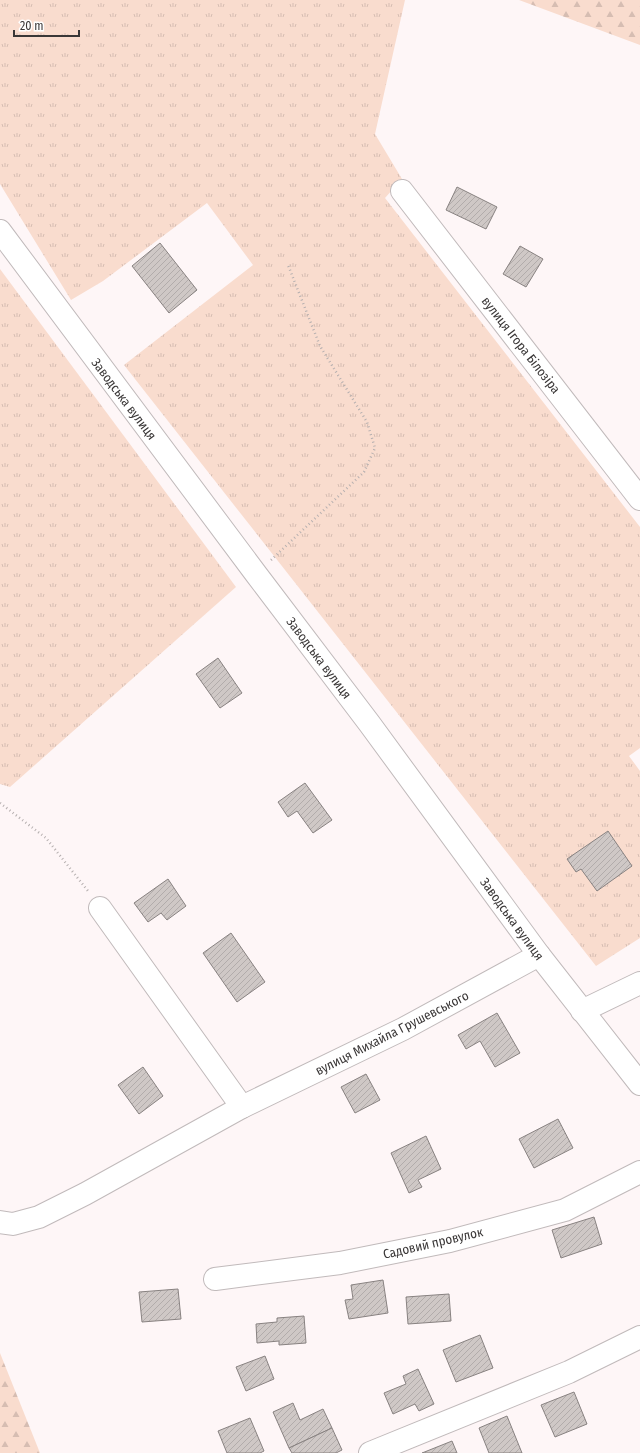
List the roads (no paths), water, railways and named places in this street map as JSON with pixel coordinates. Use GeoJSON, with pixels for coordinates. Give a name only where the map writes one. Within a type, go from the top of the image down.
{"type":"FeatureCollection","features":[{"type":"Feature","properties":{"kind":"street","name":"вулиця Ігора Білозіра"},"geometry":{"type":"LineString","coordinates":[[402,191],[640,499]]}},
{"type":"Feature","properties":{"kind":"street","name":"Заводська вулиця"},"geometry":{"type":"LineString","coordinates":[[0,231],[369,723],[539,955],[640,1084]]}},
{"type":"Feature","properties":{"kind":"street"},"geometry":{"type":"LineString","coordinates":[[100,908],[242,1107]]}},
{"type":"Feature","properties":{"kind":"street","name":"вулиця Михайла Грушевського"},"geometry":{"type":"LineString","coordinates":[[0,1222],[13,1224],[39,1216],[85,1194],[242,1107],[403,1029],[539,955]]}},
{"type":"Feature","properties":{"kind":"street"},"geometry":{"type":"LineString","coordinates":[[582,1011],[640,983]]}},
{"type":"Feature","properties":{"kind":"street","name":"Садовий провулок"},"geometry":{"type":"LineString","coordinates":[[216,1279],[340,1263],[450,1241],[565,1210],[640,1172]]}},
{"type":"Feature","properties":{"kind":"street"},"geometry":{"type":"LineString","coordinates":[[370,1453],[569,1372],[640,1337]]}}]}
